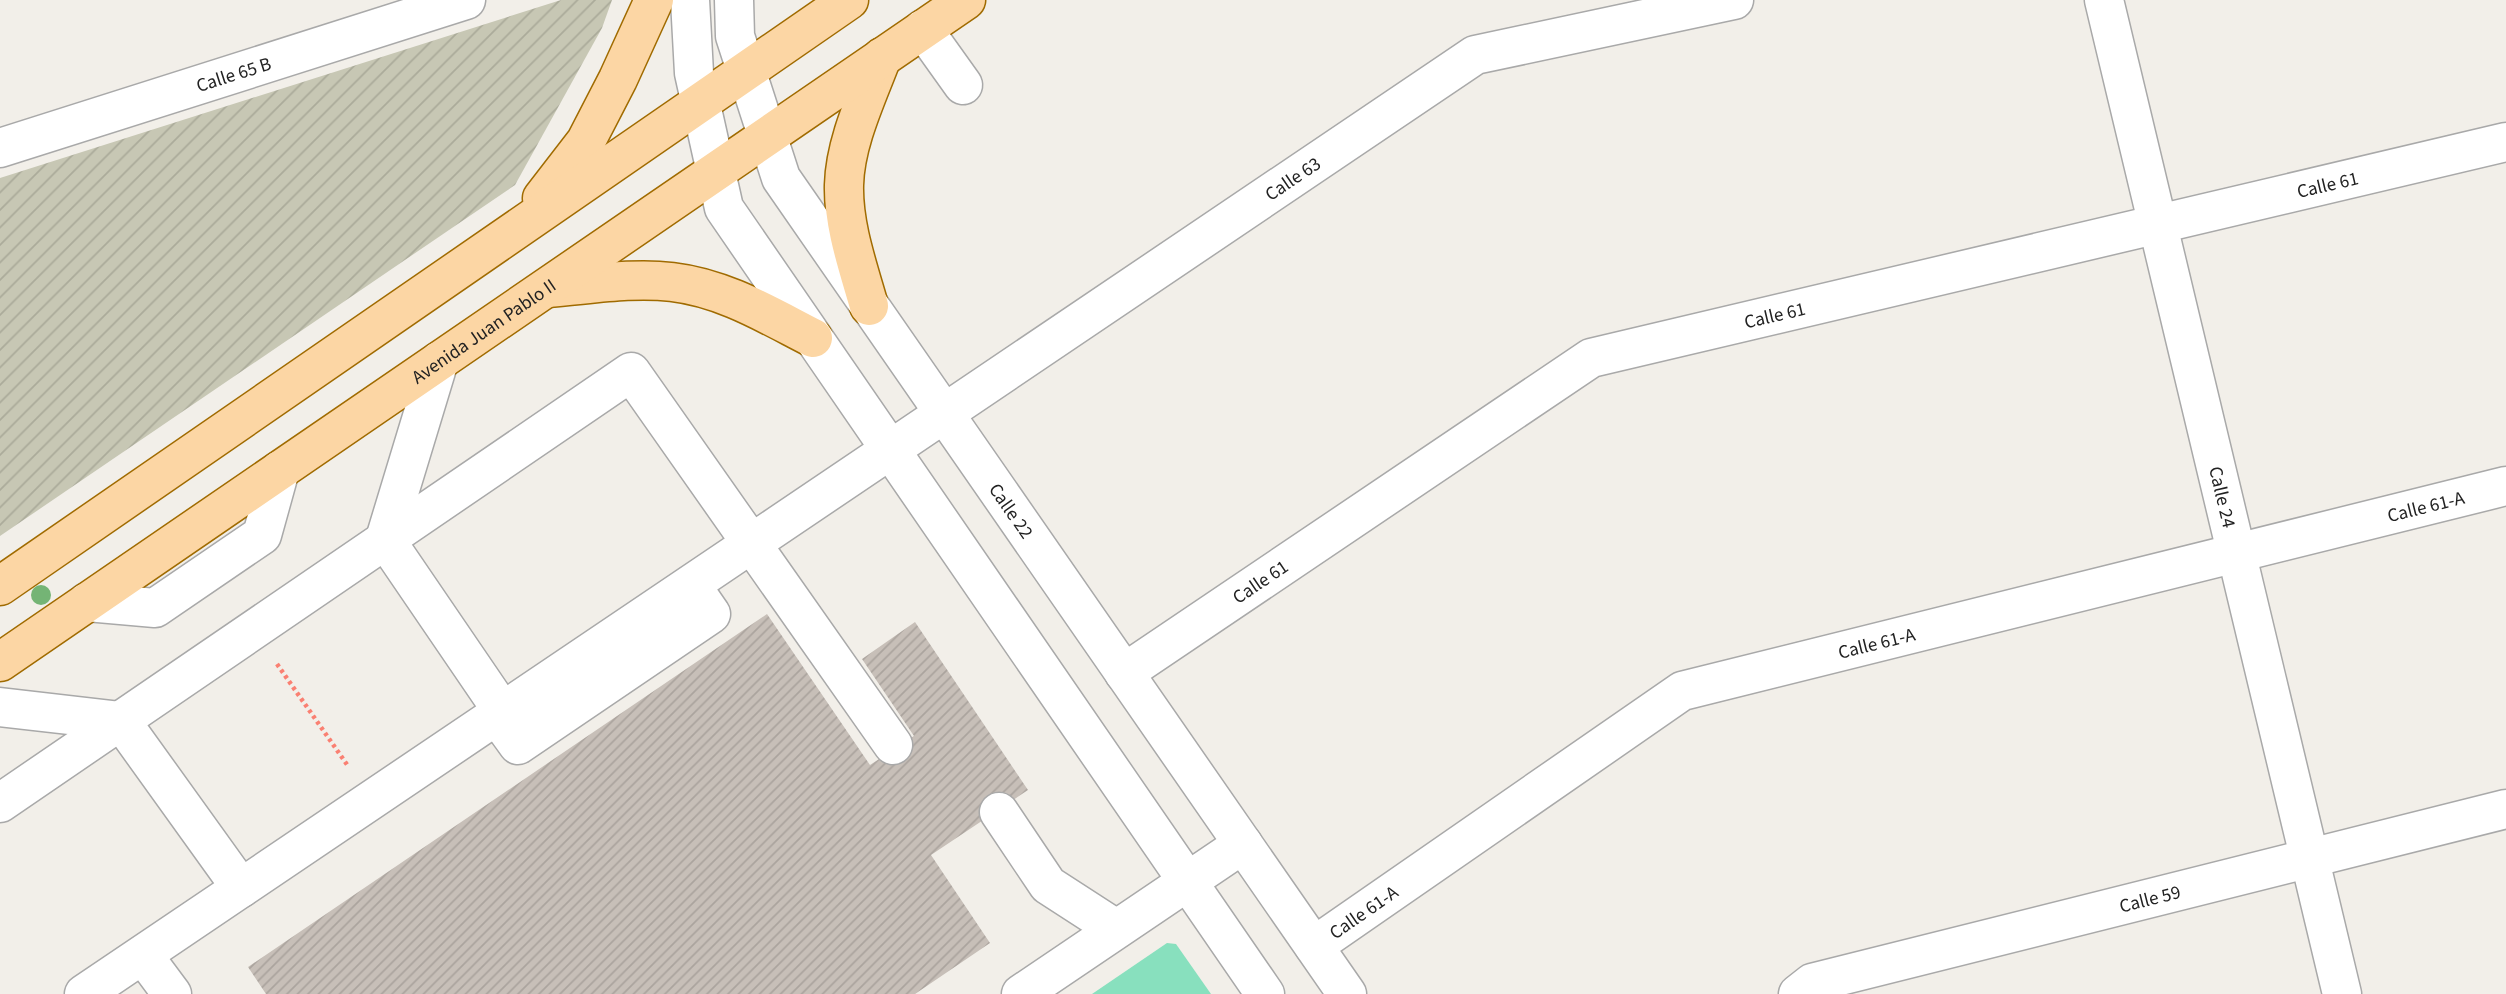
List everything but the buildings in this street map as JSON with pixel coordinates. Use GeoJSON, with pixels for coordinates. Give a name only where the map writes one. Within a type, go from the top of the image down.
{"type":"FeatureCollection","features":[{"type":"Feature","properties":{"kind":"main road"},"geometry":{"type":"LineString","coordinates":[[515,230],[564,172],[586,141],[654,0]]}},
{"type":"Feature","properties":{"kind":"main road"},"geometry":{"type":"LineString","coordinates":[[0,586],[849,0]]}},
{"type":"Feature","properties":{"kind":"main road","name":"Avenida Juan Pablo II"},"geometry":{"type":"LineString","coordinates":[[0,662],[966,0]]}},
{"type":"Feature","properties":{"kind":"main road"},"geometry":{"type":"LineString","coordinates":[[869,306],[852,247],[845,212],[844,184],[855,129],[882,57]]}},
{"type":"Feature","properties":{"kind":"main road"},"geometry":{"type":"LineString","coordinates":[[545,289],[631,281],[672,282],[738,300],[813,338]]}},
{"type":"Feature","properties":{"kind":"street","name":"Calle 65 B"},"geometry":{"type":"LineString","coordinates":[[0,148],[466,0]]}},
{"type":"Feature","properties":{"kind":"street"},"geometry":{"type":"LineString","coordinates":[[691,0],[694,73],[724,208],[1265,994]]}},
{"type":"Feature","properties":{"kind":"street","name":"Calle 22"},"geometry":{"type":"LineString","coordinates":[[734,0],[735,36],[781,178],[1347,994]]}},
{"type":"Feature","properties":{"kind":"street","name":"Calle 63"},"geometry":{"type":"LineString","coordinates":[[84,994],[1475,55],[1734,0]]}},
{"type":"Feature","properties":{"kind":"street","name":"Calle 24"},"geometry":{"type":"LineString","coordinates":[[2104,0],[2342,994]]}},
{"type":"Feature","properties":{"kind":"street"},"geometry":{"type":"LineString","coordinates":[[923,29],[963,85]]}},
{"type":"Feature","properties":{"kind":"street","name":"Calle 61"},"geometry":{"type":"LineString","coordinates":[[1124,673],[1591,358],[2506,142]]}},
{"type":"Feature","properties":{"kind":"street"},"geometry":{"type":"LineString","coordinates":[[385,540],[439,361]]}},
{"type":"Feature","properties":{"kind":"street"},"geometry":{"type":"LineString","coordinates":[[0,803],[631,372],[893,745]]}},
{"type":"Feature","properties":{"kind":"street","name":"Calle 61-A"},"geometry":{"type":"LineString","coordinates":[[1314,946],[1682,691],[2506,486]]}},
{"type":"Feature","properties":{"kind":"street"},"geometry":{"type":"LineString","coordinates":[[385,540],[500,714]]}},
{"type":"Feature","properties":{"kind":"street"},"geometry":{"type":"LineString","coordinates":[[0,707],[121,721],[241,888]]}},
{"type":"Feature","properties":{"kind":"street","name":"Calle 59"},"geometry":{"type":"LineString","coordinates":[[1798,994],[1812,983],[2506,808]]}},
{"type":"Feature","properties":{"kind":"street"},"geometry":{"type":"LineString","coordinates":[[999,812],[1048,885],[1116,929]]}},
{"type":"Feature","properties":{"kind":"street"},"geometry":{"type":"LineString","coordinates":[[1021,994],[1242,844]]}},
{"type":"Feature","properties":{"kind":"street"},"geometry":{"type":"LineString","coordinates":[[143,955],[172,994]]}},
{"type":"Feature","properties":{"kind":"path"},"geometry":{"type":"LineString","coordinates":[[270,654],[354,776]]}},
{"type":"Feature","properties":{"kind":"shaded area"},"geometry":{"type":"Polygon","coordinates":[[[561,0],[612,0],[602,28],[515,185],[0,536],[0,178],[561,0]]]}},
{"type":"Feature","properties":{"kind":"green space"},"geometry":{"type":"Polygon","coordinates":[[[1167,943],[1176,944],[1211,994],[1092,994],[1167,943]]]}}]}
